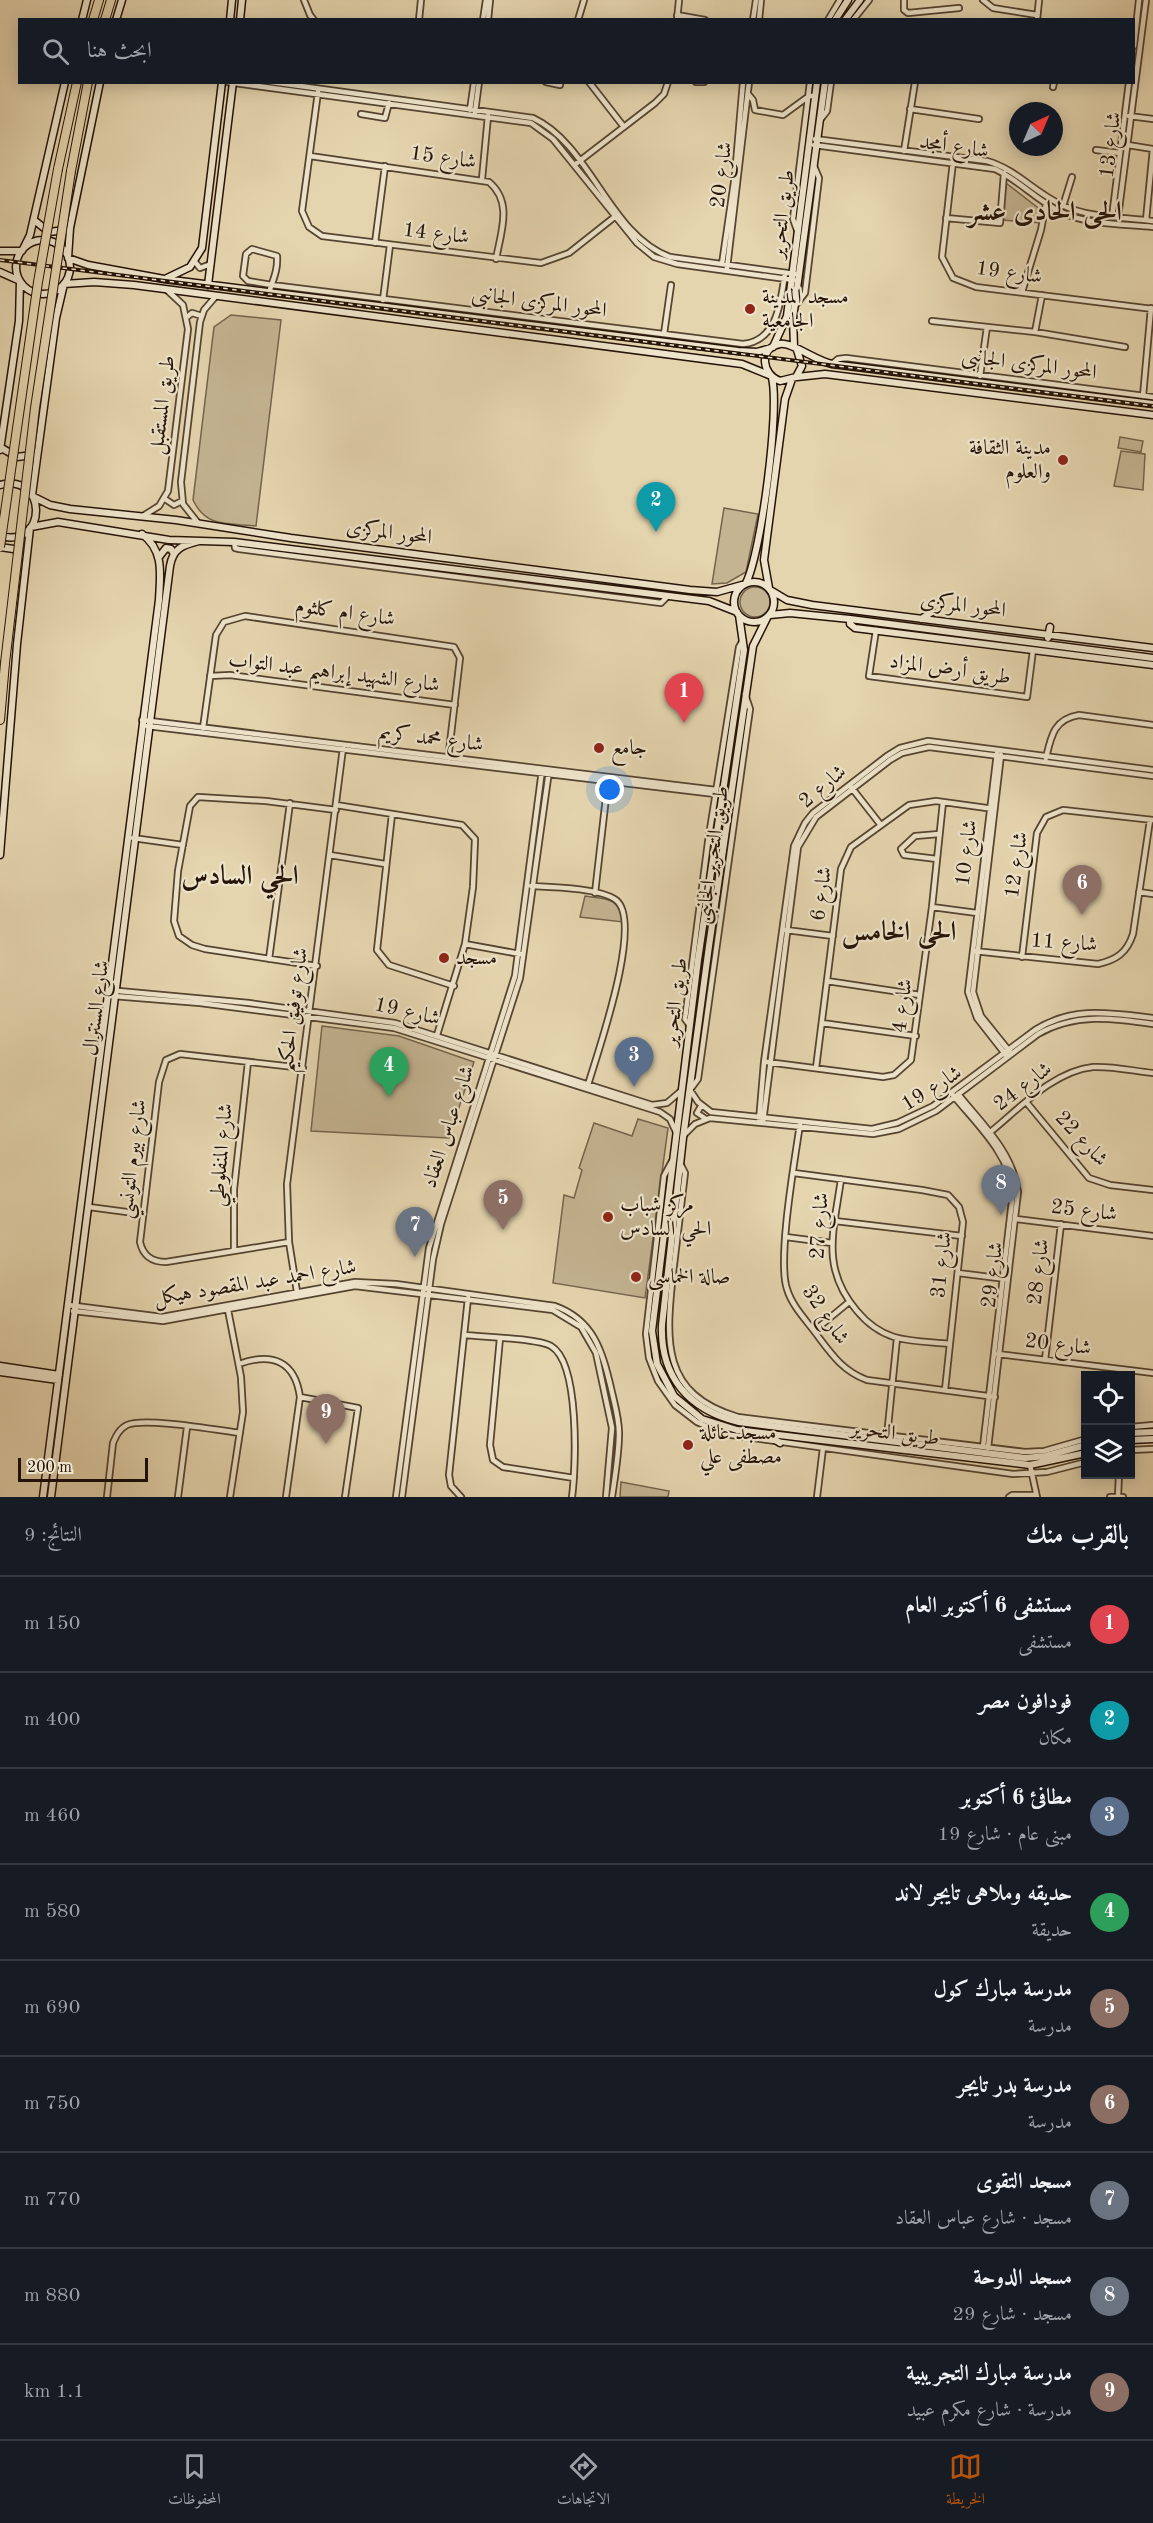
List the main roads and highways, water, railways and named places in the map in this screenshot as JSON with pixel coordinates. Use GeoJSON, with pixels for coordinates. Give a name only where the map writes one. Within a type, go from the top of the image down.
{"type":"FeatureCollection","features":[{"type":"Feature","properties":{"kind":"highway"},"geometry":{"type":"LineString","coordinates":[[94,18],[99,0]]}},
{"type":"Feature","properties":{"kind":"highway"},"geometry":{"type":"LineString","coordinates":[[106,18],[111,0]]}},
{"type":"Feature","properties":{"kind":"highway"},"geometry":{"type":"LineString","coordinates":[[0,547],[38,282],[58,169],[78,84]]}},
{"type":"Feature","properties":{"kind":"highway"},"geometry":{"type":"LineString","coordinates":[[0,720],[35,408],[71,171],[88,84]]}},
{"type":"Feature","properties":{"kind":"main road"},"geometry":{"type":"LineString","coordinates":[[82,18],[87,0]]}},
{"type":"Feature","properties":{"kind":"main road"},"geometry":{"type":"LineString","coordinates":[[117,18],[122,0]]}},
{"type":"Feature","properties":{"kind":"main road"},"geometry":{"type":"LineString","coordinates":[[230,18],[232,0]]}},
{"type":"Feature","properties":{"kind":"main road"},"geometry":{"type":"LineString","coordinates":[[240,18],[242,0]]}},
{"type":"Feature","properties":{"kind":"main road"},"geometry":{"type":"LineString","coordinates":[[836,18],[848,0]]}},
{"type":"Feature","properties":{"kind":"main road"},"geometry":{"type":"LineString","coordinates":[[846,18],[860,0]]}},
{"type":"Feature","properties":{"kind":"main road"},"geometry":{"type":"LineString","coordinates":[[36,453],[17,457],[0,449],[19,321],[20,281],[16,266],[30,235],[65,84]]}},
{"type":"Feature","properties":{"kind":"main road"},"geometry":{"type":"LineString","coordinates":[[0,855],[30,528],[37,510],[32,496],[36,453],[56,318],[69,272],[70,228],[100,84]]}},
{"type":"Feature","properties":{"kind":"main road"},"geometry":{"type":"LineString","coordinates":[[164,279],[185,271],[195,262],[202,248],[224,84]]}},
{"type":"Feature","properties":{"kind":"main road"},"geometry":{"type":"LineString","coordinates":[[208,285],[233,84]]}},
{"type":"Feature","properties":{"kind":"main road","name":"طريق التحرير"},"geometry":{"type":"LineString","coordinates":[[772,348],[785,324],[788,276],[798,233],[812,96],[816,84]]}},
{"type":"Feature","properties":{"kind":"main road","name":"طريق التحرير"},"geometry":{"type":"LineString","coordinates":[[796,349],[792,327],[825,84]]}},
{"type":"Feature","properties":{"kind":"main road"},"geometry":{"type":"LineString","coordinates":[[34,220],[49,232],[70,228]]}},
{"type":"Feature","properties":{"kind":"main road"},"geometry":{"type":"LineString","coordinates":[[0,251],[22,251],[30,244],[45,241],[61,247],[68,258],[97,267],[164,279],[268,292],[388,302],[738,347],[757,352],[783,344],[820,362],[832,364],[1052,388],[1153,404]]}},
{"type":"Feature","properties":{"kind":"main road"},"geometry":{"type":"LineString","coordinates":[[94,282],[97,267]]}},
{"type":"Feature","properties":{"kind":"main road"},"geometry":{"type":"LineString","coordinates":[[0,272],[20,281],[28,290],[40,294],[54,292],[64,284],[94,282],[166,289],[742,363],[780,381],[825,374],[1153,415]]}},
{"type":"Feature","properties":{"kind":"main road"},"geometry":{"type":"LineString","coordinates":[[412,322],[412,331]]}},
{"type":"Feature","properties":{"kind":"main road"},"geometry":{"type":"LineString","coordinates":[[497,341],[498,333]]}},
{"type":"Feature","properties":{"kind":"main road"},"geometry":{"type":"LineString","coordinates":[[538,346],[540,338]]}},
{"type":"Feature","properties":{"kind":"main road"},"geometry":{"type":"LineString","coordinates":[[594,353],[595,345]]}},
{"type":"Feature","properties":{"kind":"main road"},"geometry":{"type":"LineString","coordinates":[[772,348],[764,363],[771,376],[775,409],[756,557],[744,584],[734,598],[738,614],[750,622],[768,617],[775,604],[765,560],[786,395],[802,366],[796,349]]}},
{"type":"Feature","properties":{"kind":"main road"},"geometry":{"type":"LineString","coordinates":[[770,452],[778,453]]}},
{"type":"Feature","properties":{"kind":"main road","name":"المحور المركزى"},"geometry":{"type":"LineString","coordinates":[[0,485],[18,485],[32,496],[50,505],[70,509],[138,518],[168,519],[441,558],[711,592],[730,590],[744,584]]}},
{"type":"Feature","properties":{"kind":"main road"},"geometry":{"type":"LineString","coordinates":[[69,523],[70,509]]}},
{"type":"Feature","properties":{"kind":"main road","name":"المحور المركزى"},"geometry":{"type":"LineString","coordinates":[[0,536],[18,536],[30,528],[47,522],[69,523],[169,540],[234,542],[715,602],[738,614]]}},
{"type":"Feature","properties":{"kind":"main road"},"geometry":{"type":"LineString","coordinates":[[142,534],[153,544],[159,557],[166,548],[171,549],[174,554],[184,544],[199,541]]}},
{"type":"Feature","properties":{"kind":"main road"},"geometry":{"type":"LineString","coordinates":[[0,547],[19,550],[27,557]]}},
{"type":"Feature","properties":{"kind":"main road","name":"شارع السنترال"},"geometry":{"type":"LineString","coordinates":[[43,1497],[67,1308],[174,554]]}},
{"type":"Feature","properties":{"kind":"main road","name":"شارع السنترال"},"geometry":{"type":"LineString","coordinates":[[51,1497],[89,1207],[128,838],[159,600],[159,557]]}},
{"type":"Feature","properties":{"kind":"main road"},"geometry":{"type":"LineString","coordinates":[[440,568],[443,563],[441,558]]}},
{"type":"Feature","properties":{"kind":"main road"},"geometry":{"type":"LineString","coordinates":[[459,570],[458,565],[461,560]]}},
{"type":"Feature","properties":{"kind":"main road"},"geometry":{"type":"LineString","coordinates":[[591,577],[592,569]]}},
{"type":"Feature","properties":{"kind":"main road"},"geometry":{"type":"LineString","coordinates":[[744,584],[761,582],[771,589]]}},
{"type":"Feature","properties":{"kind":"main road","name":"المحور المركزى"},"geometry":{"type":"LineString","coordinates":[[771,589],[791,602],[1153,648]]}},
{"type":"Feature","properties":{"kind":"main road"},"geometry":{"type":"LineString","coordinates":[[837,618],[838,608]]}},
{"type":"Feature","properties":{"kind":"main road"},"geometry":{"type":"LineString","coordinates":[[921,619],[932,612]]}},
{"type":"Feature","properties":{"kind":"main road","name":"المحور المركزى"},"geometry":{"type":"LineString","coordinates":[[768,617],[786,613],[850,619],[1153,658]]}},
{"type":"Feature","properties":{"kind":"main road","name":"طريق التحرير"},"geometry":{"type":"LineString","coordinates":[[738,614],[743,640],[651,1314],[652,1346],[657,1364],[674,1396],[698,1416],[719,1426],[768,1435],[883,1449],[904,1451],[945,1449],[1024,1458],[1081,1446]]}},
{"type":"Feature","properties":{"kind":"main road","name":"طريق التحرير"},"geometry":{"type":"LineString","coordinates":[[768,617],[754,643],[709,946],[683,1137],[662,1325],[661,1345],[665,1361],[677,1383],[694,1402],[723,1418],[790,1430],[907,1444],[922,1450],[1030,1465],[1081,1454]]}},
{"type":"Feature","properties":{"kind":"main road"},"geometry":{"type":"LineString","coordinates":[[850,619],[853,627],[1153,665]]}},
{"type":"Feature","properties":{"kind":"main road"},"geometry":{"type":"LineString","coordinates":[[1047,645],[1050,627]]}},
{"type":"Feature","properties":{"kind":"main road"},"geometry":{"type":"LineString","coordinates":[[743,640],[749,637],[754,643]]}},
{"type":"Feature","properties":{"kind":"main road"},"geometry":{"type":"LineString","coordinates":[[985,644],[991,638]]}},
{"type":"Feature","properties":{"kind":"main road"},"geometry":{"type":"LineString","coordinates":[[1131,645],[1140,650],[1138,656]]}},
{"type":"Feature","properties":{"kind":"main road"},"geometry":{"type":"LineString","coordinates":[[719,769],[723,778]]}},
{"type":"Feature","properties":{"kind":"main road"},"geometry":{"type":"LineString","coordinates":[[703,879],[708,889]]}},
{"type":"Feature","properties":{"kind":"main road"},"geometry":{"type":"LineString","coordinates":[[700,943],[709,946]]}},
{"type":"Feature","properties":{"kind":"main road"},"geometry":{"type":"LineString","coordinates":[[698,960],[702,958],[707,961]]}},
{"type":"Feature","properties":{"kind":"main road"},"geometry":{"type":"LineString","coordinates":[[666,1201],[672,1203],[677,1200]]}},
{"type":"Feature","properties":{"kind":"main road"},"geometry":{"type":"LineString","coordinates":[[665,1217],[670,1214],[675,1218]]}},
{"type":"Feature","properties":{"kind":"main road"},"geometry":{"type":"LineString","coordinates":[[662,1325],[668,1320]]}},
{"type":"Feature","properties":{"kind":"main road"},"geometry":{"type":"LineString","coordinates":[[0,1366],[58,1378]]}},
{"type":"Feature","properties":{"kind":"main road"},"geometry":{"type":"LineString","coordinates":[[0,1372],[58,1378]]}},
{"type":"Feature","properties":{"kind":"main road"},"geometry":{"type":"LineString","coordinates":[[686,1414],[698,1416]]}},
{"type":"Feature","properties":{"kind":"main road"},"geometry":{"type":"LineString","coordinates":[[790,1430],[797,1424]]}},
{"type":"Feature","properties":{"kind":"main road"},"geometry":{"type":"LineString","coordinates":[[1135,1433],[1153,1432]]}},
{"type":"Feature","properties":{"kind":"main road"},"geometry":{"type":"LineString","coordinates":[[865,1433],[874,1440]]}},
{"type":"Feature","properties":{"kind":"main road"},"geometry":{"type":"LineString","coordinates":[[768,1435],[780,1443]]}},
{"type":"Feature","properties":{"kind":"main road"},"geometry":{"type":"LineString","coordinates":[[1135,1440],[1153,1440]]}},
{"type":"Feature","properties":{"kind":"main road"},"geometry":{"type":"LineString","coordinates":[[904,1451],[907,1444]]}},
{"type":"Feature","properties":{"kind":"main road"},"geometry":{"type":"LineString","coordinates":[[945,1449],[953,1444]]}},
{"type":"Feature","properties":{"kind":"main road"},"geometry":{"type":"LineString","coordinates":[[874,1453],[883,1449]]}},
{"type":"Feature","properties":{"kind":"railway"},"geometry":{"type":"LineString","coordinates":[[0,260],[1153,406]]}},
{"type":"Feature","properties":{"kind":"place","name":"مسجد المدينة الجامعية"},"geometry":{"type":"Point","coordinates":[750,309]}},
{"type":"Feature","properties":{"kind":"place","name":"مدينة الثقافة والعلوم"},"geometry":{"type":"Point","coordinates":[1063,460]}},
{"type":"Feature","properties":{"kind":"place","name":"فودافون مصر"},"geometry":{"type":"Point","coordinates":[656,532]}},
{"type":"Feature","properties":{"kind":"place","name":"مستشفى 6 أكتوبر العام"},"geometry":{"type":"Point","coordinates":[684,723]}},
{"type":"Feature","properties":{"kind":"place","name":"جامع"},"geometry":{"type":"Point","coordinates":[599,748]}},
{"type":"Feature","properties":{"kind":"place","name":"مدرسة بدر تايجر"},"geometry":{"type":"Point","coordinates":[1082,915]}},
{"type":"Feature","properties":{"kind":"place","name":"مسجد"},"geometry":{"type":"Point","coordinates":[444,958]}},
{"type":"Feature","properties":{"kind":"place","name":"مطافئ 6 أكتوبر"},"geometry":{"type":"Point","coordinates":[634,1087]}},
{"type":"Feature","properties":{"kind":"place","name":"حديقه وملاهى تايجر لاند"},"geometry":{"type":"Point","coordinates":[389,1097]}},
{"type":"Feature","properties":{"kind":"place","name":"مسجد الدوحة"},"geometry":{"type":"Point","coordinates":[1001,1215]}},
{"type":"Feature","properties":{"kind":"place","name":"مركز شباب الحي السادس"},"geometry":{"type":"Point","coordinates":[608,1217]}},
{"type":"Feature","properties":{"kind":"place","name":"مدرسة مبارك كول"},"geometry":{"type":"Point","coordinates":[503,1230]}},
{"type":"Feature","properties":{"kind":"place","name":"مسجد التقوى"},"geometry":{"type":"Point","coordinates":[415,1257]}},
{"type":"Feature","properties":{"kind":"place","name":"صالة الخماسى"},"geometry":{"type":"Point","coordinates":[636,1277]}},
{"type":"Feature","properties":{"kind":"place","name":"مدرسة مبارك التجريبية"},"geometry":{"type":"Point","coordinates":[326,1444]}},
{"type":"Feature","properties":{"kind":"place","name":"مسجد عائلة مصطفى علي"},"geometry":{"type":"Point","coordinates":[688,1445]}},
{"type":"Feature","properties":{"kind":"district","name":"الحى الحادى عشر"},"geometry":{"type":"Point","coordinates":[1045,212]}},
{"type":"Feature","properties":{"kind":"district","name":"الحي السادس"},"geometry":{"type":"Point","coordinates":[240,876]}},
{"type":"Feature","properties":{"kind":"district","name":"الحى الخامس"},"geometry":{"type":"Point","coordinates":[899,932]}}]}
